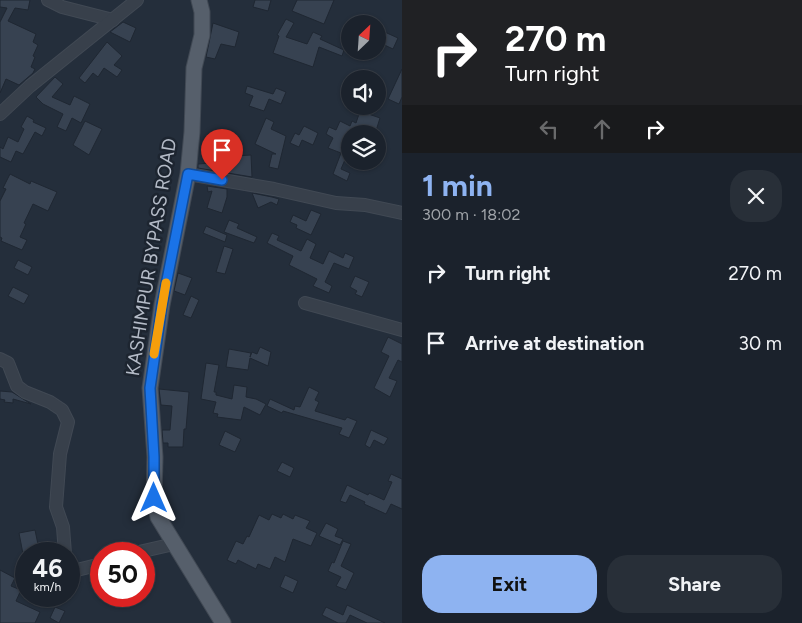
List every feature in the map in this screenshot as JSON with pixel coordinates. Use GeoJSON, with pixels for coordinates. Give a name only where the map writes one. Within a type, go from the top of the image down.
{"type":"FeatureCollection","features":[{"type":"Feature","properties":{"kind":"main road","name":"KASHIMPUR BYPASS ROAD"},"geometry":{"type":"LineString","coordinates":[[199,0],[202,12],[202,35],[194,68],[188,174],[162,305],[150,388],[154,498],[158,517],[223,623]]}},
{"type":"Feature","properties":{"kind":"street"},"geometry":{"type":"LineString","coordinates":[[48,0],[62,7],[113,20]]}},
{"type":"Feature","properties":{"kind":"street"},"geometry":{"type":"LineString","coordinates":[[0,114],[30,86],[137,0]]}},
{"type":"Feature","properties":{"kind":"street"},"geometry":{"type":"LineString","coordinates":[[188,174],[274,189],[336,203],[365,205],[402,213]]}},
{"type":"Feature","properties":{"kind":"street"},"geometry":{"type":"LineString","coordinates":[[305,303],[402,330]]}},
{"type":"Feature","properties":{"kind":"street"},"geometry":{"type":"LineString","coordinates":[[0,360],[8,363],[17,386],[62,410],[68,422],[60,454],[56,507],[63,527],[64,542]]}},
{"type":"Feature","properties":{"kind":"street"},"geometry":{"type":"LineString","coordinates":[[155,548],[174,544]]}},
{"type":"Feature","properties":{"kind":"building"},"geometry":{"type":"Polygon","coordinates":[[[0,0],[30,0],[28,10],[15,8],[8,21],[36,34],[33,42],[38,45],[31,67],[35,69],[33,73],[19,85],[6,79],[0,93],[0,22],[7,8],[0,7],[0,0]]]}},
{"type":"Feature","properties":{"kind":"building"},"geometry":{"type":"Polygon","coordinates":[[[255,0],[271,0],[268,11],[253,7],[255,0]]]}},
{"type":"Feature","properties":{"kind":"building"},"geometry":{"type":"Polygon","coordinates":[[[297,0],[334,0],[324,24],[292,11],[297,0]]]}},
{"type":"Feature","properties":{"kind":"building"},"geometry":{"type":"Polygon","coordinates":[[[286,19],[294,23],[286,37],[307,44],[313,32],[322,36],[320,39],[341,49],[341,56],[319,47],[313,67],[273,53],[279,36],[277,35],[286,19]]]}},
{"type":"Feature","properties":{"kind":"building"},"geometry":{"type":"Polygon","coordinates":[[[123,22],[136,28],[130,42],[110,32],[123,22]]]}},
{"type":"Feature","properties":{"kind":"building"},"geometry":{"type":"Polygon","coordinates":[[[213,23],[239,32],[235,47],[221,44],[215,59],[206,57],[213,23]]]}},
{"type":"Feature","properties":{"kind":"building"},"geometry":{"type":"Polygon","coordinates":[[[386,33],[398,38],[393,49],[386,46],[386,33]]]}},
{"type":"Feature","properties":{"kind":"building"},"geometry":{"type":"Polygon","coordinates":[[[107,42],[122,56],[114,65],[122,70],[117,77],[104,68],[98,77],[93,73],[85,83],[79,78],[107,42]]]}},
{"type":"Feature","properties":{"kind":"building"},"geometry":{"type":"Polygon","coordinates":[[[402,69],[402,97],[399,104],[388,99],[402,69]]]}},
{"type":"Feature","properties":{"kind":"building"},"geometry":{"type":"Polygon","coordinates":[[[55,77],[63,84],[52,97],[70,105],[74,96],[90,104],[81,123],[72,118],[66,131],[57,127],[63,114],[43,104],[36,97],[55,77]]]}},
{"type":"Feature","properties":{"kind":"building"},"geometry":{"type":"Polygon","coordinates":[[[247,86],[273,94],[276,88],[286,92],[281,104],[269,99],[264,111],[249,106],[253,96],[245,93],[247,86]]]}},
{"type":"Feature","properties":{"kind":"building"},"geometry":{"type":"Polygon","coordinates":[[[359,115],[371,115],[380,118],[378,125],[350,125],[352,121],[356,123],[359,115]]]}},
{"type":"Feature","properties":{"kind":"building"},"geometry":{"type":"Polygon","coordinates":[[[27,116],[34,120],[33,122],[46,128],[42,136],[35,132],[23,154],[16,151],[11,162],[0,157],[0,147],[3,149],[8,137],[18,142],[24,129],[21,127],[27,116]]]}},
{"type":"Feature","properties":{"kind":"building"},"geometry":{"type":"Polygon","coordinates":[[[266,118],[274,122],[271,129],[286,136],[278,169],[269,167],[272,154],[276,154],[255,144],[266,118]]]}},
{"type":"Feature","properties":{"kind":"building"},"geometry":{"type":"Polygon","coordinates":[[[85,121],[102,129],[89,155],[73,145],[85,121]]]}},
{"type":"Feature","properties":{"kind":"building"},"geometry":{"type":"Polygon","coordinates":[[[340,121],[348,125],[341,125],[341,153],[328,148],[333,138],[326,134],[329,127],[336,130],[340,121]]]}},
{"type":"Feature","properties":{"kind":"building"},"geometry":{"type":"Polygon","coordinates":[[[304,126],[318,133],[313,145],[302,140],[299,147],[290,143],[295,133],[299,135],[304,126]]]}},
{"type":"Feature","properties":{"kind":"building"},"geometry":{"type":"Polygon","coordinates":[[[235,150],[235,156],[251,155],[252,177],[198,168],[198,164],[211,163],[210,151],[235,150]]]}},
{"type":"Feature","properties":{"kind":"building"},"geometry":{"type":"Polygon","coordinates":[[[341,153],[341,170],[350,173],[347,181],[333,174],[341,153]]]}},
{"type":"Feature","properties":{"kind":"building"},"geometry":{"type":"Polygon","coordinates":[[[10,174],[30,184],[31,181],[57,192],[48,211],[33,204],[20,237],[27,240],[22,250],[1,241],[2,238],[0,237],[0,201],[6,189],[3,188],[10,174]]]}},
{"type":"Feature","properties":{"kind":"building"},"geometry":{"type":"Polygon","coordinates":[[[207,186],[227,189],[227,197],[222,213],[207,208],[212,191],[208,192],[207,186]]]}},
{"type":"Feature","properties":{"kind":"building"},"geometry":{"type":"Polygon","coordinates":[[[252,193],[279,199],[277,205],[271,202],[258,208],[252,193]]]}},
{"type":"Feature","properties":{"kind":"building"},"geometry":{"type":"Polygon","coordinates":[[[311,210],[321,214],[311,235],[296,228],[297,225],[290,222],[293,215],[306,221],[311,210]]]}},
{"type":"Feature","properties":{"kind":"building"},"geometry":{"type":"Polygon","coordinates":[[[229,220],[239,224],[237,228],[257,237],[254,243],[224,232],[229,220]]]}},
{"type":"Feature","properties":{"kind":"building"},"geometry":{"type":"Polygon","coordinates":[[[206,226],[227,235],[225,242],[203,233],[206,226]]]}},
{"type":"Feature","properties":{"kind":"building"},"geometry":{"type":"Polygon","coordinates":[[[272,233],[279,236],[277,240],[301,251],[307,239],[316,244],[310,258],[323,264],[329,251],[343,258],[345,253],[354,257],[349,269],[334,263],[325,282],[332,286],[329,293],[313,286],[317,279],[289,265],[293,256],[267,243],[272,233]]]}},
{"type":"Feature","properties":{"kind":"building"},"geometry":{"type":"Polygon","coordinates":[[[224,246],[233,249],[225,274],[216,272],[224,246]]]}},
{"type":"Feature","properties":{"kind":"building"},"geometry":{"type":"Polygon","coordinates":[[[18,260],[32,267],[28,275],[14,268],[18,260]]]}},
{"type":"Feature","properties":{"kind":"building"},"geometry":{"type":"Polygon","coordinates":[[[178,273],[192,278],[185,295],[174,291],[178,273]]]}},
{"type":"Feature","properties":{"kind":"building"},"geometry":{"type":"Polygon","coordinates":[[[355,276],[369,282],[362,297],[355,294],[357,291],[350,287],[355,276]]]}},
{"type":"Feature","properties":{"kind":"building"},"geometry":{"type":"Polygon","coordinates":[[[13,287],[29,295],[24,304],[8,296],[13,287]]]}},
{"type":"Feature","properties":{"kind":"building"},"geometry":{"type":"Polygon","coordinates":[[[191,296],[199,300],[191,318],[183,315],[191,296]]]}},
{"type":"Feature","properties":{"kind":"building"},"geometry":{"type":"Polygon","coordinates":[[[388,337],[402,344],[402,362],[398,360],[389,378],[397,381],[390,397],[374,388],[389,356],[381,352],[388,337]]]}},
{"type":"Feature","properties":{"kind":"building"},"geometry":{"type":"Polygon","coordinates":[[[260,347],[271,352],[268,366],[250,358],[248,370],[226,367],[229,349],[251,353],[250,357],[252,352],[257,354],[260,347]]]}},
{"type":"Feature","properties":{"kind":"building"},"geometry":{"type":"Polygon","coordinates":[[[206,363],[219,365],[214,392],[216,392],[216,395],[232,399],[234,385],[247,387],[246,397],[266,404],[260,415],[244,407],[241,420],[217,417],[218,414],[213,413],[216,402],[201,399],[206,363]]]}},
{"type":"Feature","properties":{"kind":"building"},"geometry":{"type":"Polygon","coordinates":[[[309,387],[319,392],[315,400],[319,402],[315,411],[345,420],[347,417],[357,421],[349,438],[339,434],[342,428],[283,411],[282,413],[267,406],[270,399],[294,410],[295,406],[300,407],[309,387]]]}},
{"type":"Feature","properties":{"kind":"building"},"geometry":{"type":"Polygon","coordinates":[[[159,389],[189,392],[183,447],[168,447],[168,443],[163,443],[162,430],[170,430],[172,406],[161,405],[159,389]]]}},
{"type":"Feature","properties":{"kind":"building"},"geometry":{"type":"Polygon","coordinates":[[[0,391],[12,392],[31,404],[13,399],[13,403],[4,402],[5,400],[0,399],[0,391]]]}},
{"type":"Feature","properties":{"kind":"building"},"geometry":{"type":"Polygon","coordinates":[[[371,430],[388,438],[384,445],[374,440],[370,448],[365,445],[371,430]]]}},
{"type":"Feature","properties":{"kind":"building"},"geometry":{"type":"Polygon","coordinates":[[[225,431],[241,439],[235,452],[219,445],[225,431]]]}},
{"type":"Feature","properties":{"kind":"building"},"geometry":{"type":"Polygon","coordinates":[[[282,462],[294,468],[290,477],[277,471],[282,462]]]}},
{"type":"Feature","properties":{"kind":"building"},"geometry":{"type":"Polygon","coordinates":[[[391,474],[402,479],[402,509],[391,504],[386,514],[350,495],[346,503],[340,501],[347,485],[384,500],[392,482],[388,481],[391,474]]]}},
{"type":"Feature","properties":{"kind":"building"},"geometry":{"type":"Polygon","coordinates":[[[272,514],[281,518],[283,514],[293,519],[295,515],[310,521],[306,528],[317,533],[311,546],[293,539],[285,562],[275,557],[270,569],[258,564],[256,569],[238,560],[236,564],[227,560],[236,541],[243,544],[247,536],[249,537],[259,515],[269,520],[272,514]]]}},
{"type":"Feature","properties":{"kind":"building"},"geometry":{"type":"Polygon","coordinates":[[[326,523],[338,529],[335,536],[343,539],[340,545],[319,536],[326,523]]]}},
{"type":"Feature","properties":{"kind":"building"},"geometry":{"type":"Polygon","coordinates":[[[35,530],[38,542],[21,542],[19,533],[35,530]]]}},
{"type":"Feature","properties":{"kind":"building"},"geometry":{"type":"Polygon","coordinates":[[[343,541],[351,544],[341,566],[354,573],[346,590],[336,586],[341,577],[328,571],[332,562],[334,563],[343,541]]]}},
{"type":"Feature","properties":{"kind":"building"},"geometry":{"type":"Polygon","coordinates":[[[0,570],[15,578],[11,586],[15,588],[15,607],[29,607],[40,612],[35,623],[0,623],[0,570]]]}},
{"type":"Feature","properties":{"kind":"building"},"geometry":{"type":"Polygon","coordinates":[[[285,575],[298,581],[293,593],[280,587],[285,575]]]}},
{"type":"Feature","properties":{"kind":"building"},"geometry":{"type":"Polygon","coordinates":[[[347,605],[385,623],[367,623],[350,615],[346,623],[338,623],[322,615],[326,607],[343,615],[347,605]]]}},
{"type":"Feature","properties":{"kind":"building"},"geometry":{"type":"Polygon","coordinates":[[[55,607],[65,611],[59,623],[50,618],[55,607]]]}},
{"type":"Feature","properties":{"kind":"slow traffic"},"geometry":{"type":"LineString","coordinates":[[154,354],[166,283]]}},
{"type":"Feature","properties":{"kind":"route"},"geometry":{"type":"LineString","coordinates":[[154,498],[150,388],[162,305],[188,174],[222,180]]}}]}
